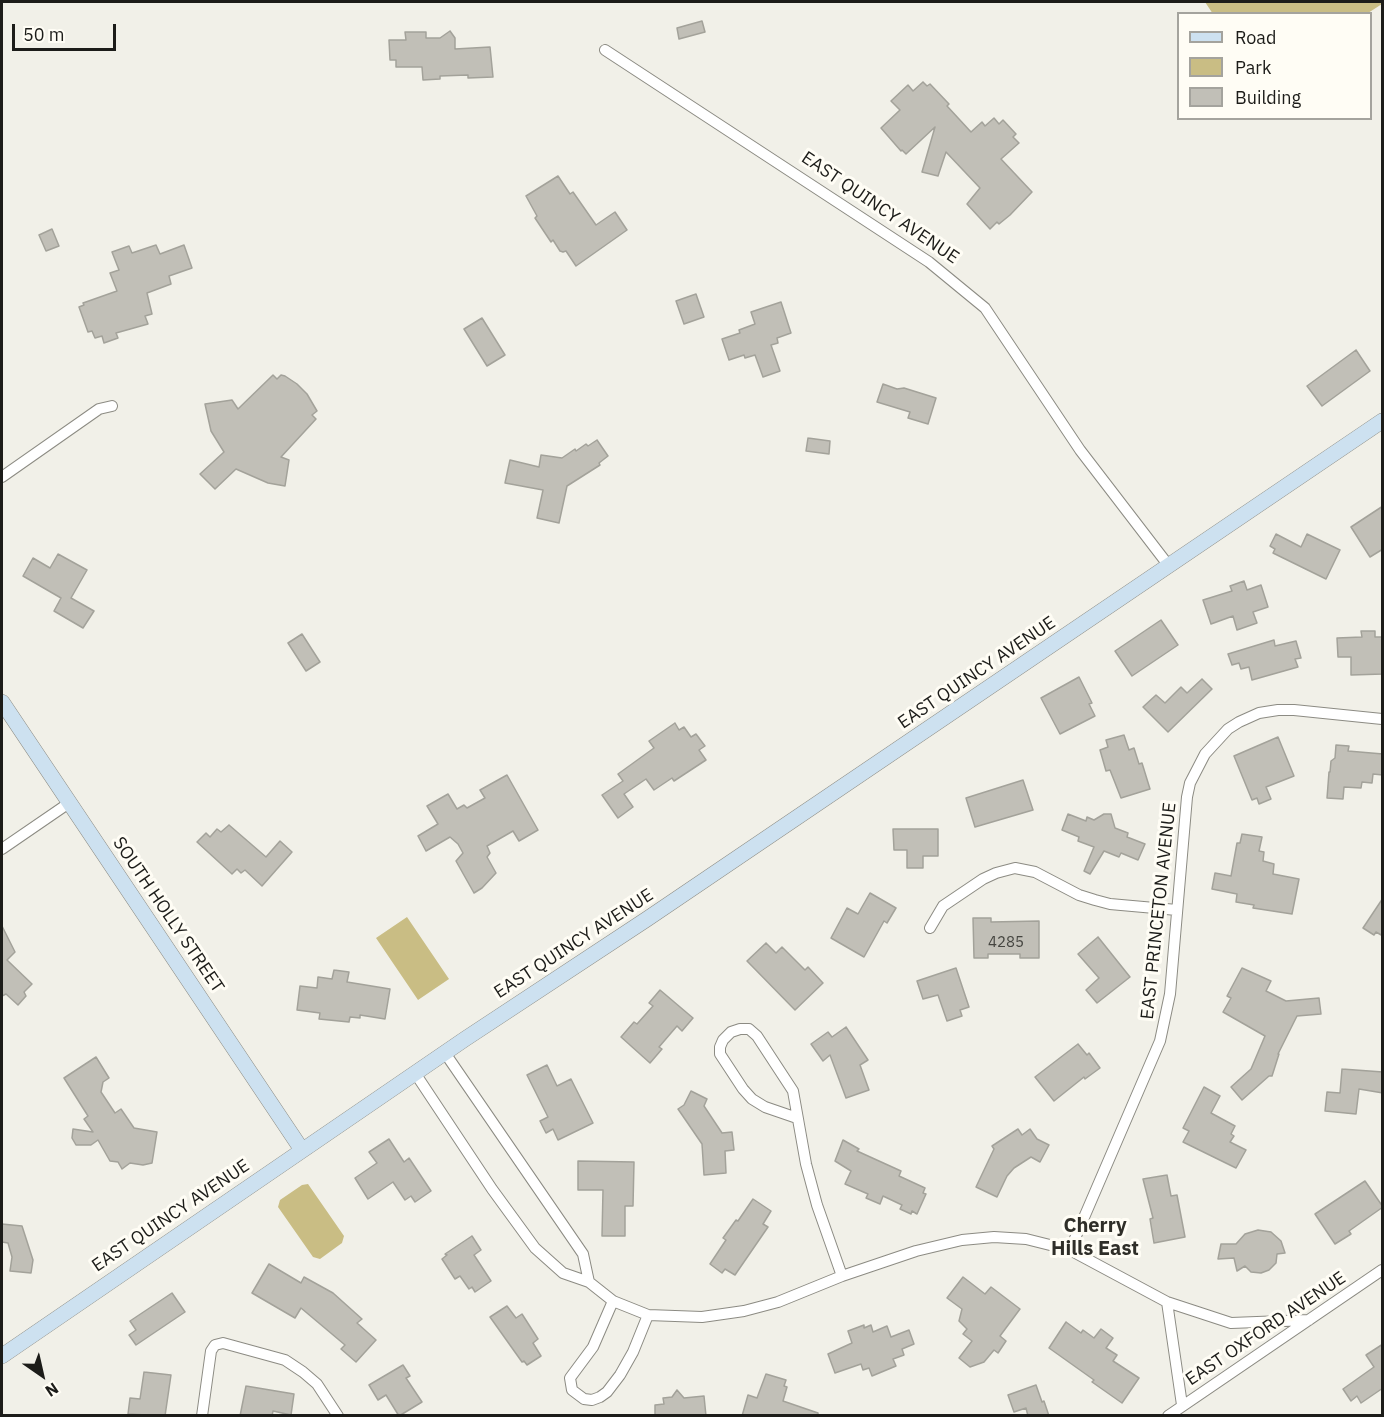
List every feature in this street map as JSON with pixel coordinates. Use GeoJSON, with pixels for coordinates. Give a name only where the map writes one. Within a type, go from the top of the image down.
{"type":"FeatureCollection","features":[{"type":"Feature","properties":{"kind":"street","name":"EAST QUINCY AVENUE"},"geometry":{"type":"LineString","coordinates":[[605,50],[929,262],[985,308],[1080,450],[1169,566]]}},
{"type":"Feature","properties":{"kind":"street"},"geometry":{"type":"LineString","coordinates":[[2,477],[99,409],[112,406]]}},
{"type":"Feature","properties":{"kind":"street","name":"EAST QUINCY AVENUE"},"geometry":{"type":"LineString","coordinates":[[2,1356],[415,1073],[647,920],[1383,421]]}},
{"type":"Feature","properties":{"kind":"street","name":"SOUTH HOLLY STREET"},"geometry":{"type":"LineString","coordinates":[[2,702],[302,1150]]}},
{"type":"Feature","properties":{"kind":"street","name":"EAST PRINCETON AVENUE"},"geometry":{"type":"LineString","coordinates":[[1070,1250],[1160,1041],[1170,994],[1176,910],[1190,783],[1205,754],[1228,729],[1259,713],[1278,710],[1383,719]]}},
{"type":"Feature","properties":{"kind":"street"},"geometry":{"type":"LineString","coordinates":[[2,849],[69,803]]}},
{"type":"Feature","properties":{"kind":"street"},"geometry":{"type":"LineString","coordinates":[[930,928],[943,906],[984,879],[1015,868],[1035,872],[1079,895],[1110,904],[1176,910]]}},
{"type":"Feature","properties":{"kind":"street"},"geometry":{"type":"LineString","coordinates":[[797,1118],[765,1107],[752,1099],[743,1089],[720,1054],[723,1040],[731,1032],[749,1029],[757,1036],[793,1091],[806,1164],[842,1276]]}},
{"type":"Feature","properties":{"kind":"street"},"geometry":{"type":"LineString","coordinates":[[445,1053],[583,1254],[589,1282]]}},
{"type":"Feature","properties":{"kind":"street"},"geometry":{"type":"LineString","coordinates":[[415,1073],[492,1189],[535,1248],[563,1274],[589,1282],[613,1301],[648,1315],[702,1317],[744,1311],[778,1302],[842,1276],[916,1251],[962,1240],[994,1237],[1026,1239],[1070,1250],[1167,1302],[1231,1323],[1309,1320]]}},
{"type":"Feature","properties":{"kind":"street","name":"EAST OXFORD AVENUE"},"geometry":{"type":"LineString","coordinates":[[1168,1416],[1383,1270]]}},
{"type":"Feature","properties":{"kind":"street"},"geometry":{"type":"LineString","coordinates":[[613,1301],[593,1347],[570,1378],[572,1390],[584,1399],[592,1400],[600,1397],[620,1376],[633,1352],[648,1315]]}},
{"type":"Feature","properties":{"kind":"street"},"geometry":{"type":"LineString","coordinates":[[1167,1302],[1182,1405]]}},
{"type":"Feature","properties":{"kind":"street"},"geometry":{"type":"LineString","coordinates":[[202,1416],[211,1351],[215,1345],[223,1343],[285,1360],[317,1384],[338,1416]]}},
{"type":"Feature","properties":{"kind":"green space"},"geometry":{"type":"Polygon","coordinates":[[[1205,2],[1382,2],[1370,12],[1212,12],[1205,2]]]}},
{"type":"Feature","properties":{"kind":"green space"},"geometry":{"type":"Polygon","coordinates":[[[407,917],[449,979],[418,1000],[376,938],[407,917]]]}},
{"type":"Feature","properties":{"kind":"green space"},"geometry":{"type":"Polygon","coordinates":[[[308,1184],[344,1236],[342,1243],[320,1259],[313,1257],[278,1207],[280,1200],[302,1185],[308,1184]]]}},
{"type":"Feature","properties":{"kind":"building"},"geometry":{"type":"Polygon","coordinates":[[[702,21],[705,32],[679,39],[677,28],[702,21]]]}},
{"type":"Feature","properties":{"kind":"building"},"geometry":{"type":"Polygon","coordinates":[[[450,31],[455,38],[455,49],[490,47],[493,77],[440,76],[440,79],[423,80],[422,67],[396,67],[396,60],[390,60],[389,40],[406,40],[405,32],[426,32],[426,38],[440,38],[450,31]]]}},
{"type":"Feature","properties":{"kind":"building"},"geometry":{"type":"Polygon","coordinates":[[[923,82],[927,86],[930,84],[971,132],[982,122],[985,126],[994,118],[999,124],[1003,120],[1016,134],[1013,137],[1019,143],[1001,159],[1032,192],[1010,215],[990,229],[967,204],[980,188],[946,152],[938,176],[922,172],[935,127],[906,154],[881,128],[900,110],[891,101],[908,85],[913,91],[923,82]]]}},
{"type":"Feature","properties":{"kind":"building"},"geometry":{"type":"Polygon","coordinates":[[[558,176],[570,194],[573,192],[596,225],[615,212],[627,230],[576,266],[566,251],[560,251],[553,240],[551,242],[535,218],[537,216],[526,196],[558,176]]]}},
{"type":"Feature","properties":{"kind":"building"},"geometry":{"type":"Polygon","coordinates":[[[52,229],[59,246],[46,251],[39,235],[52,229]]]}},
{"type":"Feature","properties":{"kind":"building"},"geometry":{"type":"Polygon","coordinates":[[[156,245],[160,254],[184,245],[192,268],[169,276],[171,284],[147,293],[152,314],[145,316],[148,324],[116,333],[118,338],[104,343],[102,336],[95,338],[92,331],[88,332],[79,307],[84,305],[83,303],[117,291],[110,273],[119,270],[112,252],[129,246],[132,253],[156,245]]]}},
{"type":"Feature","properties":{"kind":"building"},"geometry":{"type":"Polygon","coordinates":[[[696,294],[704,317],[684,324],[676,301],[696,294]]]}},
{"type":"Feature","properties":{"kind":"building"},"geometry":{"type":"Polygon","coordinates":[[[781,302],[791,333],[777,338],[778,343],[771,345],[780,371],[763,377],[755,355],[745,358],[744,355],[729,360],[722,339],[740,333],[739,330],[755,324],[751,312],[781,302]]]}},
{"type":"Feature","properties":{"kind":"building"},"geometry":{"type":"Polygon","coordinates":[[[482,318],[505,355],[487,366],[464,329],[482,318]]]}},
{"type":"Feature","properties":{"kind":"building"},"geometry":{"type":"Polygon","coordinates":[[[1356,350],[1370,371],[1322,406],[1307,386],[1356,350]]]}},
{"type":"Feature","properties":{"kind":"building"},"geometry":{"type":"Polygon","coordinates":[[[273,375],[277,379],[281,375],[285,376],[297,384],[307,394],[317,411],[312,415],[316,419],[281,457],[289,460],[285,486],[268,483],[236,469],[215,489],[200,474],[224,452],[211,431],[205,404],[232,400],[238,409],[273,375]]]}},
{"type":"Feature","properties":{"kind":"building"},"geometry":{"type":"Polygon","coordinates":[[[883,384],[936,398],[928,424],[908,418],[910,412],[877,402],[883,384]]]}},
{"type":"Feature","properties":{"kind":"building"},"geometry":{"type":"Polygon","coordinates":[[[808,438],[830,441],[829,454],[806,451],[808,438]]]}},
{"type":"Feature","properties":{"kind":"building"},"geometry":{"type":"Polygon","coordinates":[[[597,440],[608,456],[599,463],[600,465],[567,486],[559,523],[537,518],[543,490],[505,483],[510,460],[539,467],[541,455],[562,458],[575,449],[576,451],[597,440]]]}},
{"type":"Feature","properties":{"kind":"building"},"geometry":{"type":"Polygon","coordinates":[[[1383,506],[1383,549],[1370,557],[1351,527],[1383,506]]]}},
{"type":"Feature","properties":{"kind":"building"},"geometry":{"type":"Polygon","coordinates":[[[1276,534],[1301,547],[1307,534],[1340,550],[1326,579],[1273,553],[1275,549],[1270,546],[1276,534]]]}},
{"type":"Feature","properties":{"kind":"building"},"geometry":{"type":"Polygon","coordinates":[[[58,554],[87,570],[71,598],[94,611],[83,628],[54,611],[61,598],[23,576],[33,558],[50,568],[58,554]]]}},
{"type":"Feature","properties":{"kind":"building"},"geometry":{"type":"Polygon","coordinates":[[[1244,581],[1247,590],[1261,585],[1268,607],[1253,612],[1257,623],[1237,630],[1233,616],[1211,624],[1203,600],[1232,591],[1230,586],[1244,581]]]}},
{"type":"Feature","properties":{"kind":"building"},"geometry":{"type":"Polygon","coordinates":[[[1161,620],[1178,645],[1132,676],[1115,651],[1161,620]]]}},
{"type":"Feature","properties":{"kind":"building"},"geometry":{"type":"Polygon","coordinates":[[[1361,631],[1375,631],[1375,637],[1383,637],[1383,674],[1351,675],[1351,657],[1338,657],[1337,638],[1362,637],[1361,631]]]}},
{"type":"Feature","properties":{"kind":"building"},"geometry":{"type":"Polygon","coordinates":[[[302,634],[320,662],[306,671],[288,643],[302,634]]]}},
{"type":"Feature","properties":{"kind":"building"},"geometry":{"type":"Polygon","coordinates":[[[1274,640],[1275,646],[1296,641],[1301,658],[1295,659],[1298,667],[1252,680],[1249,667],[1241,669],[1239,663],[1232,665],[1228,654],[1274,640]]]}},
{"type":"Feature","properties":{"kind":"building"},"geometry":{"type":"Polygon","coordinates":[[[1079,677],[1092,703],[1089,704],[1095,716],[1060,734],[1041,698],[1079,677]]]}},
{"type":"Feature","properties":{"kind":"building"},"geometry":{"type":"Polygon","coordinates":[[[1202,679],[1212,689],[1168,732],[1143,707],[1156,695],[1165,703],[1181,687],[1187,693],[1202,679]]]}},
{"type":"Feature","properties":{"kind":"building"},"geometry":{"type":"Polygon","coordinates":[[[675,723],[679,730],[684,727],[691,737],[696,734],[705,746],[699,750],[706,760],[674,781],[672,778],[654,790],[646,779],[624,794],[633,807],[618,818],[602,795],[623,781],[618,774],[654,748],[649,741],[675,723]]]}},
{"type":"Feature","properties":{"kind":"building"},"geometry":{"type":"Polygon","coordinates":[[[1124,735],[1129,750],[1134,748],[1139,764],[1142,763],[1150,789],[1121,798],[1110,770],[1106,771],[1100,750],[1108,747],[1106,740],[1124,735]]]}},
{"type":"Feature","properties":{"kind":"building"},"geometry":{"type":"Polygon","coordinates":[[[1278,737],[1294,776],[1266,787],[1271,799],[1259,804],[1257,798],[1252,800],[1234,756],[1278,737]]]}},
{"type":"Feature","properties":{"kind":"building"},"geometry":{"type":"Polygon","coordinates":[[[1336,745],[1349,746],[1348,751],[1383,754],[1383,775],[1373,774],[1372,783],[1362,782],[1361,788],[1344,787],[1343,799],[1327,798],[1329,772],[1331,761],[1335,758],[1336,745]]]}},
{"type":"Feature","properties":{"kind":"building"},"geometry":{"type":"Polygon","coordinates":[[[507,775],[538,830],[519,841],[513,831],[487,846],[490,853],[487,857],[496,873],[474,893],[456,861],[463,853],[458,844],[450,837],[426,851],[418,836],[438,824],[427,806],[448,794],[457,809],[464,805],[467,808],[485,798],[480,790],[507,775]]]}},
{"type":"Feature","properties":{"kind":"building"},"geometry":{"type":"Polygon","coordinates":[[[1023,780],[1033,810],[975,827],[966,798],[1023,780]]]}},
{"type":"Feature","properties":{"kind":"building"},"geometry":{"type":"Polygon","coordinates":[[[1068,814],[1086,821],[1087,817],[1094,820],[1104,814],[1111,814],[1115,828],[1128,833],[1127,837],[1145,844],[1138,860],[1121,853],[1119,857],[1104,851],[1090,874],[1084,871],[1094,847],[1078,841],[1079,837],[1062,830],[1068,814]]]}},
{"type":"Feature","properties":{"kind":"building"},"geometry":{"type":"Polygon","coordinates":[[[229,825],[266,857],[280,841],[292,852],[262,886],[245,870],[241,873],[237,869],[232,874],[197,842],[206,833],[210,837],[217,829],[221,832],[229,825]]]}},
{"type":"Feature","properties":{"kind":"building"},"geometry":{"type":"Polygon","coordinates":[[[893,829],[938,829],[938,856],[923,856],[923,868],[907,868],[907,850],[894,850],[893,829]]]}},
{"type":"Feature","properties":{"kind":"building"},"geometry":{"type":"Polygon","coordinates":[[[1242,834],[1262,837],[1259,851],[1264,852],[1263,861],[1274,864],[1273,874],[1299,879],[1292,914],[1253,908],[1254,905],[1236,902],[1237,894],[1212,889],[1215,873],[1231,876],[1237,843],[1240,843],[1242,834]]]}},
{"type":"Feature","properties":{"kind":"building"},"geometry":{"type":"Polygon","coordinates":[[[870,893],[896,908],[887,923],[884,921],[864,957],[831,938],[847,908],[858,914],[870,893]]]}},
{"type":"Feature","properties":{"kind":"building"},"geometry":{"type":"Polygon","coordinates":[[[1383,898],[1383,936],[1376,932],[1374,935],[1363,928],[1383,898]]]}},
{"type":"Feature","properties":{"kind":"building"},"geometry":{"type":"Polygon","coordinates":[[[973,918],[991,918],[991,922],[1039,921],[1039,958],[1020,958],[1020,954],[988,954],[988,958],[974,958],[973,918]]]}},
{"type":"Feature","properties":{"kind":"building"},"geometry":{"type":"Polygon","coordinates":[[[2,926],[15,952],[7,960],[32,984],[24,992],[26,996],[18,1005],[6,994],[2,996],[2,926]]]}},
{"type":"Feature","properties":{"kind":"building"},"geometry":{"type":"Polygon","coordinates":[[[1098,937],[1130,977],[1097,1003],[1086,990],[1099,978],[1078,954],[1098,937]]]}},
{"type":"Feature","properties":{"kind":"building"},"geometry":{"type":"Polygon","coordinates":[[[766,943],[776,953],[782,947],[805,970],[808,967],[823,983],[795,1010],[747,961],[766,943]]]}},
{"type":"Feature","properties":{"kind":"building"},"geometry":{"type":"Polygon","coordinates":[[[956,968],[969,1007],[960,1010],[962,1016],[947,1021],[938,995],[923,999],[917,981],[956,968]]]}},
{"type":"Feature","properties":{"kind":"building"},"geometry":{"type":"Polygon","coordinates":[[[1242,968],[1271,981],[1266,991],[1286,1001],[1319,998],[1321,1014],[1297,1016],[1278,1054],[1272,1076],[1269,1076],[1242,1100],[1231,1087],[1251,1069],[1265,1036],[1223,1012],[1231,998],[1227,996],[1242,968]]]}},
{"type":"Feature","properties":{"kind":"building"},"geometry":{"type":"Polygon","coordinates":[[[334,970],[349,972],[347,982],[390,989],[385,1019],[360,1015],[360,1018],[350,1017],[349,1022],[319,1019],[320,1013],[297,1010],[300,986],[317,988],[318,977],[332,979],[334,970]]]}},
{"type":"Feature","properties":{"kind":"building"},"geometry":{"type":"Polygon","coordinates":[[[660,990],[693,1018],[682,1031],[677,1026],[659,1047],[662,1049],[650,1063],[621,1037],[653,1006],[649,1003],[660,990]]]}},
{"type":"Feature","properties":{"kind":"building"},"geometry":{"type":"Polygon","coordinates":[[[846,1027],[868,1060],[860,1065],[869,1090],[846,1098],[830,1055],[823,1061],[811,1044],[828,1032],[832,1037],[846,1027]]]}},
{"type":"Feature","properties":{"kind":"building"},"geometry":{"type":"Polygon","coordinates":[[[1078,1044],[1087,1055],[1089,1053],[1100,1068],[1085,1079],[1084,1077],[1054,1101],[1035,1077],[1078,1044]]]}},
{"type":"Feature","properties":{"kind":"building"},"geometry":{"type":"Polygon","coordinates":[[[96,1057],[109,1078],[103,1082],[101,1092],[115,1113],[121,1109],[134,1128],[157,1132],[152,1163],[143,1165],[130,1163],[122,1169],[118,1162],[110,1161],[98,1140],[91,1145],[76,1145],[72,1138],[73,1129],[93,1132],[84,1119],[88,1116],[64,1078],[96,1057]]]}},
{"type":"Feature","properties":{"kind":"building"},"geometry":{"type":"Polygon","coordinates":[[[547,1065],[557,1086],[571,1079],[593,1123],[558,1140],[553,1129],[546,1133],[540,1121],[548,1117],[527,1075],[547,1065]]]}},
{"type":"Feature","properties":{"kind":"building"},"geometry":{"type":"Polygon","coordinates":[[[1342,1069],[1383,1072],[1383,1093],[1359,1089],[1356,1114],[1325,1111],[1327,1092],[1340,1093],[1342,1069]]]}},
{"type":"Feature","properties":{"kind":"building"},"geometry":{"type":"Polygon","coordinates":[[[1204,1087],[1220,1096],[1211,1113],[1235,1126],[1231,1134],[1234,1136],[1230,1142],[1246,1150],[1236,1168],[1183,1142],[1189,1131],[1183,1128],[1204,1087]]]}},
{"type":"Feature","properties":{"kind":"building"},"geometry":{"type":"Polygon","coordinates":[[[691,1091],[707,1099],[704,1106],[722,1133],[732,1132],[734,1150],[725,1151],[726,1173],[704,1175],[702,1144],[678,1109],[684,1105],[691,1091]]]}},
{"type":"Feature","properties":{"kind":"building"},"geometry":{"type":"Polygon","coordinates":[[[1018,1129],[1022,1135],[1030,1129],[1037,1139],[1049,1145],[1040,1162],[1031,1157],[1014,1168],[1007,1176],[997,1197],[976,1187],[994,1149],[992,1146],[1018,1129]]]}},
{"type":"Feature","properties":{"kind":"building"},"geometry":{"type":"Polygon","coordinates":[[[389,1139],[404,1162],[409,1158],[431,1191],[415,1202],[411,1196],[405,1200],[393,1182],[368,1199],[355,1178],[377,1163],[369,1152],[389,1139]]]}},
{"type":"Feature","properties":{"kind":"building"},"geometry":{"type":"Polygon","coordinates":[[[843,1140],[859,1149],[857,1151],[901,1171],[899,1176],[925,1188],[923,1193],[926,1194],[917,1214],[900,1209],[902,1205],[883,1196],[880,1204],[866,1198],[868,1194],[845,1184],[851,1171],[835,1161],[843,1140]]]}},
{"type":"Feature","properties":{"kind":"building"},"geometry":{"type":"Polygon","coordinates":[[[578,1161],[634,1162],[633,1206],[625,1206],[625,1236],[602,1236],[603,1190],[578,1190],[578,1161]]]}},
{"type":"Feature","properties":{"kind":"building"},"geometry":{"type":"Polygon","coordinates":[[[1167,1175],[1171,1196],[1177,1195],[1185,1237],[1154,1243],[1150,1219],[1153,1218],[1143,1179],[1167,1175]]]}},
{"type":"Feature","properties":{"kind":"building"},"geometry":{"type":"Polygon","coordinates":[[[1365,1181],[1383,1207],[1349,1231],[1351,1234],[1335,1244],[1315,1214],[1365,1181]]]}},
{"type":"Feature","properties":{"kind":"building"},"geometry":{"type":"Polygon","coordinates":[[[753,1199],[771,1211],[763,1224],[768,1227],[735,1275],[725,1269],[722,1273],[710,1264],[726,1240],[723,1238],[753,1199]]]}},
{"type":"Feature","properties":{"kind":"building"},"geometry":{"type":"Polygon","coordinates":[[[2,1224],[22,1226],[33,1260],[31,1273],[10,1271],[12,1257],[8,1243],[2,1242],[2,1224]]]}},
{"type":"Feature","properties":{"kind":"building"},"geometry":{"type":"Polygon","coordinates":[[[1258,1230],[1271,1232],[1281,1241],[1285,1253],[1277,1254],[1276,1263],[1269,1270],[1261,1273],[1251,1272],[1245,1266],[1237,1271],[1234,1258],[1218,1259],[1221,1244],[1236,1244],[1245,1234],[1258,1230]]]}},
{"type":"Feature","properties":{"kind":"building"},"geometry":{"type":"Polygon","coordinates":[[[472,1236],[481,1250],[474,1255],[491,1281],[475,1292],[472,1287],[469,1289],[460,1276],[455,1279],[442,1259],[447,1255],[445,1254],[472,1236]]]}},
{"type":"Feature","properties":{"kind":"building"},"geometry":{"type":"Polygon","coordinates":[[[269,1264],[301,1283],[304,1277],[333,1293],[362,1319],[357,1323],[376,1340],[356,1362],[341,1349],[345,1345],[301,1308],[295,1318],[252,1293],[269,1264]]]}},
{"type":"Feature","properties":{"kind":"building"},"geometry":{"type":"Polygon","coordinates":[[[963,1277],[985,1294],[991,1287],[1020,1309],[1000,1336],[1006,1341],[998,1353],[994,1350],[984,1362],[970,1367],[959,1358],[972,1341],[963,1334],[967,1329],[959,1321],[962,1309],[947,1298],[963,1277]]]}},
{"type":"Feature","properties":{"kind":"building"},"geometry":{"type":"Polygon","coordinates":[[[172,1293],[185,1312],[136,1345],[129,1335],[136,1330],[130,1321],[172,1293]]]}},
{"type":"Feature","properties":{"kind":"building"},"geometry":{"type":"Polygon","coordinates":[[[507,1306],[516,1318],[522,1314],[538,1339],[533,1343],[541,1356],[527,1365],[524,1361],[522,1362],[490,1317],[507,1306]]]}},
{"type":"Feature","properties":{"kind":"building"},"geometry":{"type":"Polygon","coordinates":[[[1066,1322],[1081,1333],[1083,1330],[1094,1338],[1101,1329],[1113,1338],[1106,1348],[1117,1355],[1113,1361],[1139,1378],[1122,1403],[1049,1348],[1066,1322]]]}},
{"type":"Feature","properties":{"kind":"building"},"geometry":{"type":"Polygon","coordinates":[[[864,1325],[864,1328],[871,1325],[873,1332],[887,1326],[891,1337],[909,1330],[914,1344],[902,1349],[904,1355],[893,1359],[896,1366],[872,1376],[869,1368],[863,1370],[861,1364],[835,1373],[828,1354],[852,1343],[848,1331],[864,1325]]]}},
{"type":"Feature","properties":{"kind":"building"},"geometry":{"type":"Polygon","coordinates":[[[1383,1344],[1383,1388],[1361,1403],[1357,1396],[1351,1401],[1343,1389],[1374,1367],[1366,1355],[1383,1344]]]}},
{"type":"Feature","properties":{"kind":"building"},"geometry":{"type":"Polygon","coordinates":[[[403,1365],[410,1376],[406,1378],[422,1402],[399,1416],[386,1395],[378,1400],[369,1385],[403,1365]]]}},
{"type":"Feature","properties":{"kind":"building"},"geometry":{"type":"Polygon","coordinates":[[[144,1372],[171,1375],[165,1416],[128,1414],[130,1398],[140,1399],[144,1372]]]}},
{"type":"Feature","properties":{"kind":"building"},"geometry":{"type":"Polygon","coordinates":[[[766,1374],[786,1380],[784,1386],[787,1387],[783,1401],[818,1413],[818,1416],[742,1416],[748,1395],[757,1398],[766,1374]]]}},
{"type":"Feature","properties":{"kind":"building"},"geometry":{"type":"Polygon","coordinates":[[[1036,1385],[1049,1416],[1028,1416],[1026,1408],[1014,1412],[1008,1395],[1036,1385]]]}},
{"type":"Feature","properties":{"kind":"building"},"geometry":{"type":"Polygon","coordinates":[[[246,1386],[294,1394],[291,1415],[273,1411],[272,1416],[240,1416],[246,1386]]]}},
{"type":"Feature","properties":{"kind":"building"},"geometry":{"type":"Polygon","coordinates":[[[677,1390],[684,1398],[704,1396],[706,1416],[655,1416],[655,1405],[664,1404],[663,1398],[672,1397],[677,1390]]]}},
{"type":"Feature","properties":{"kind":"district","name":"Cherry Hills East"},"geometry":{"type":"Point","coordinates":[1095,1238]}}]}
